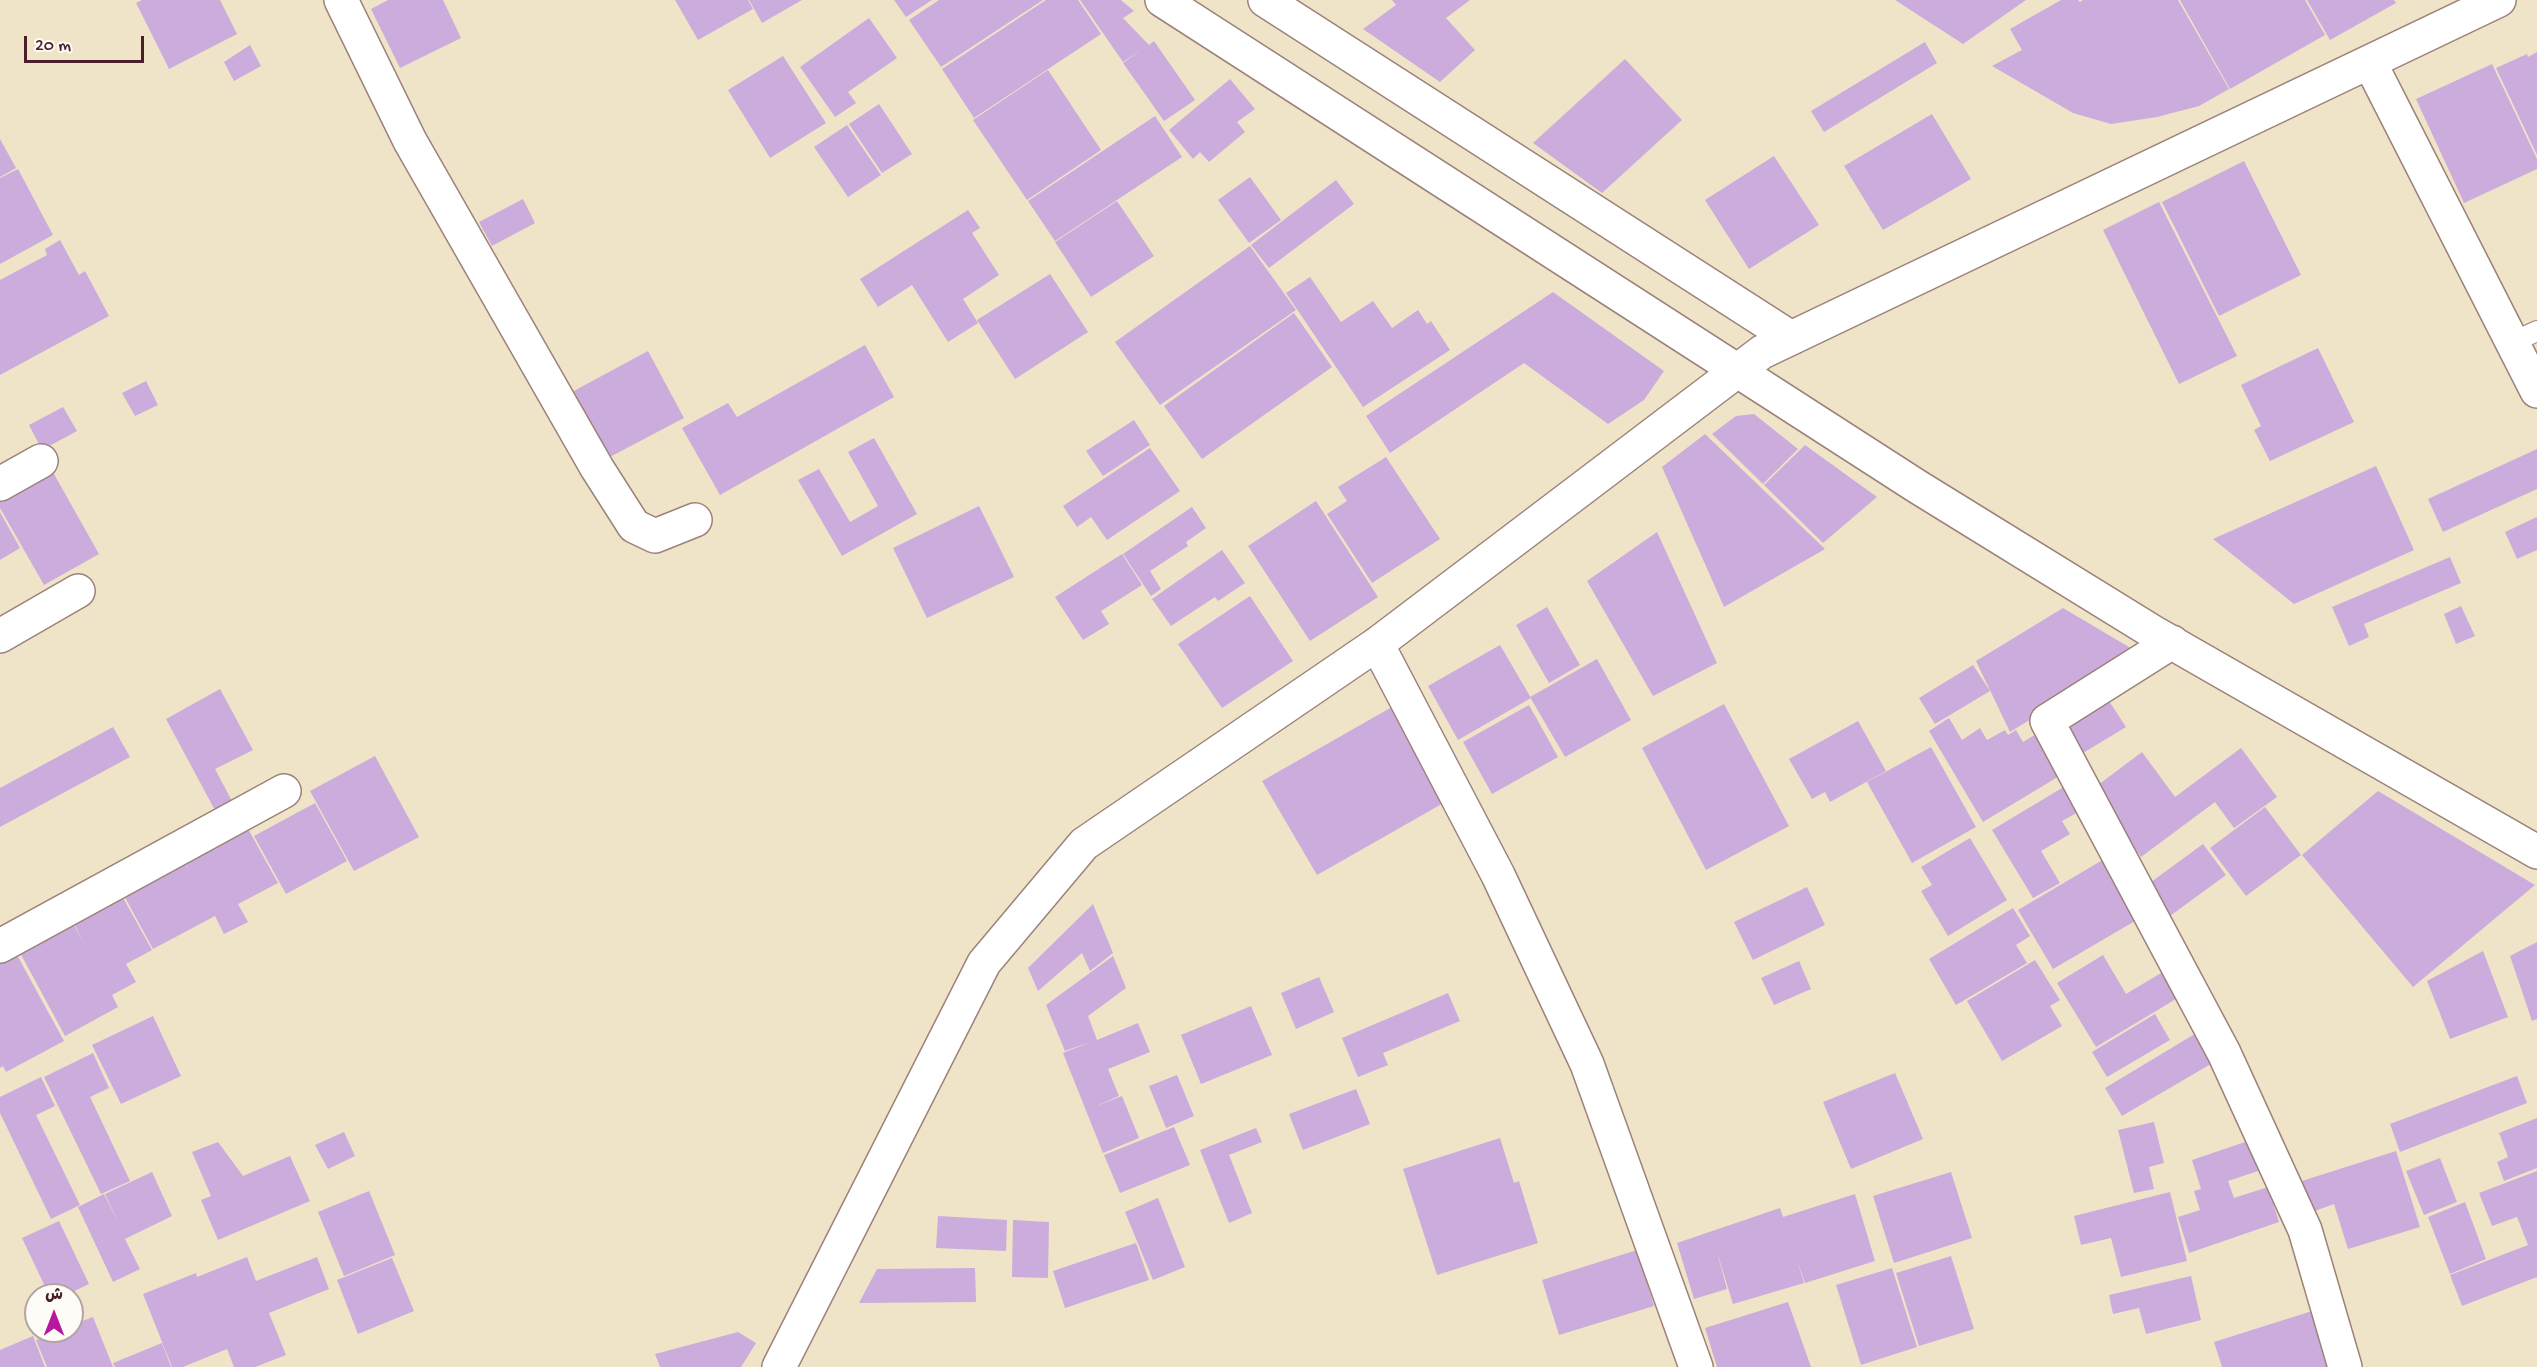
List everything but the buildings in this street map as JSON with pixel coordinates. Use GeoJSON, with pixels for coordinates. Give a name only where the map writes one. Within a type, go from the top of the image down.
{"type":"FeatureCollection","features":[{"type":"Feature","properties":{"kind":"street"},"geometry":{"type":"LineString","coordinates":[[341,0],[410,141],[597,468],[634,526],[655,536],[695,520]]}},
{"type":"Feature","properties":{"kind":"street"},"geometry":{"type":"LineString","coordinates":[[1162,0],[1918,487],[2172,642],[2537,852]]}},
{"type":"Feature","properties":{"kind":"street"},"geometry":{"type":"LineString","coordinates":[[1266,0],[1791,338]]}},
{"type":"Feature","properties":{"kind":"street"},"geometry":{"type":"LineString","coordinates":[[779,1367],[984,963],[1084,844],[1377,644],[1762,352],[2499,0]]}},
{"type":"Feature","properties":{"kind":"street"},"geometry":{"type":"LineString","coordinates":[[2370,63],[2525,336],[2537,391]]}},
{"type":"Feature","properties":{"kind":"street"},"geometry":{"type":"LineString","coordinates":[[0,484],[41,461]]}},
{"type":"Feature","properties":{"kind":"street"},"geometry":{"type":"LineString","coordinates":[[0,636],[78,591]]}},
{"type":"Feature","properties":{"kind":"street"},"geometry":{"type":"LineString","coordinates":[[2172,642],[2047,721],[2224,1053],[2282,1178],[2305,1230],[2345,1367]]}},
{"type":"Feature","properties":{"kind":"street"},"geometry":{"type":"LineString","coordinates":[[1377,644],[1498,875],[1587,1064],[1696,1367]]}},
{"type":"Feature","properties":{"kind":"street"},"geometry":{"type":"LineString","coordinates":[[0,946],[284,791]]}}]}
